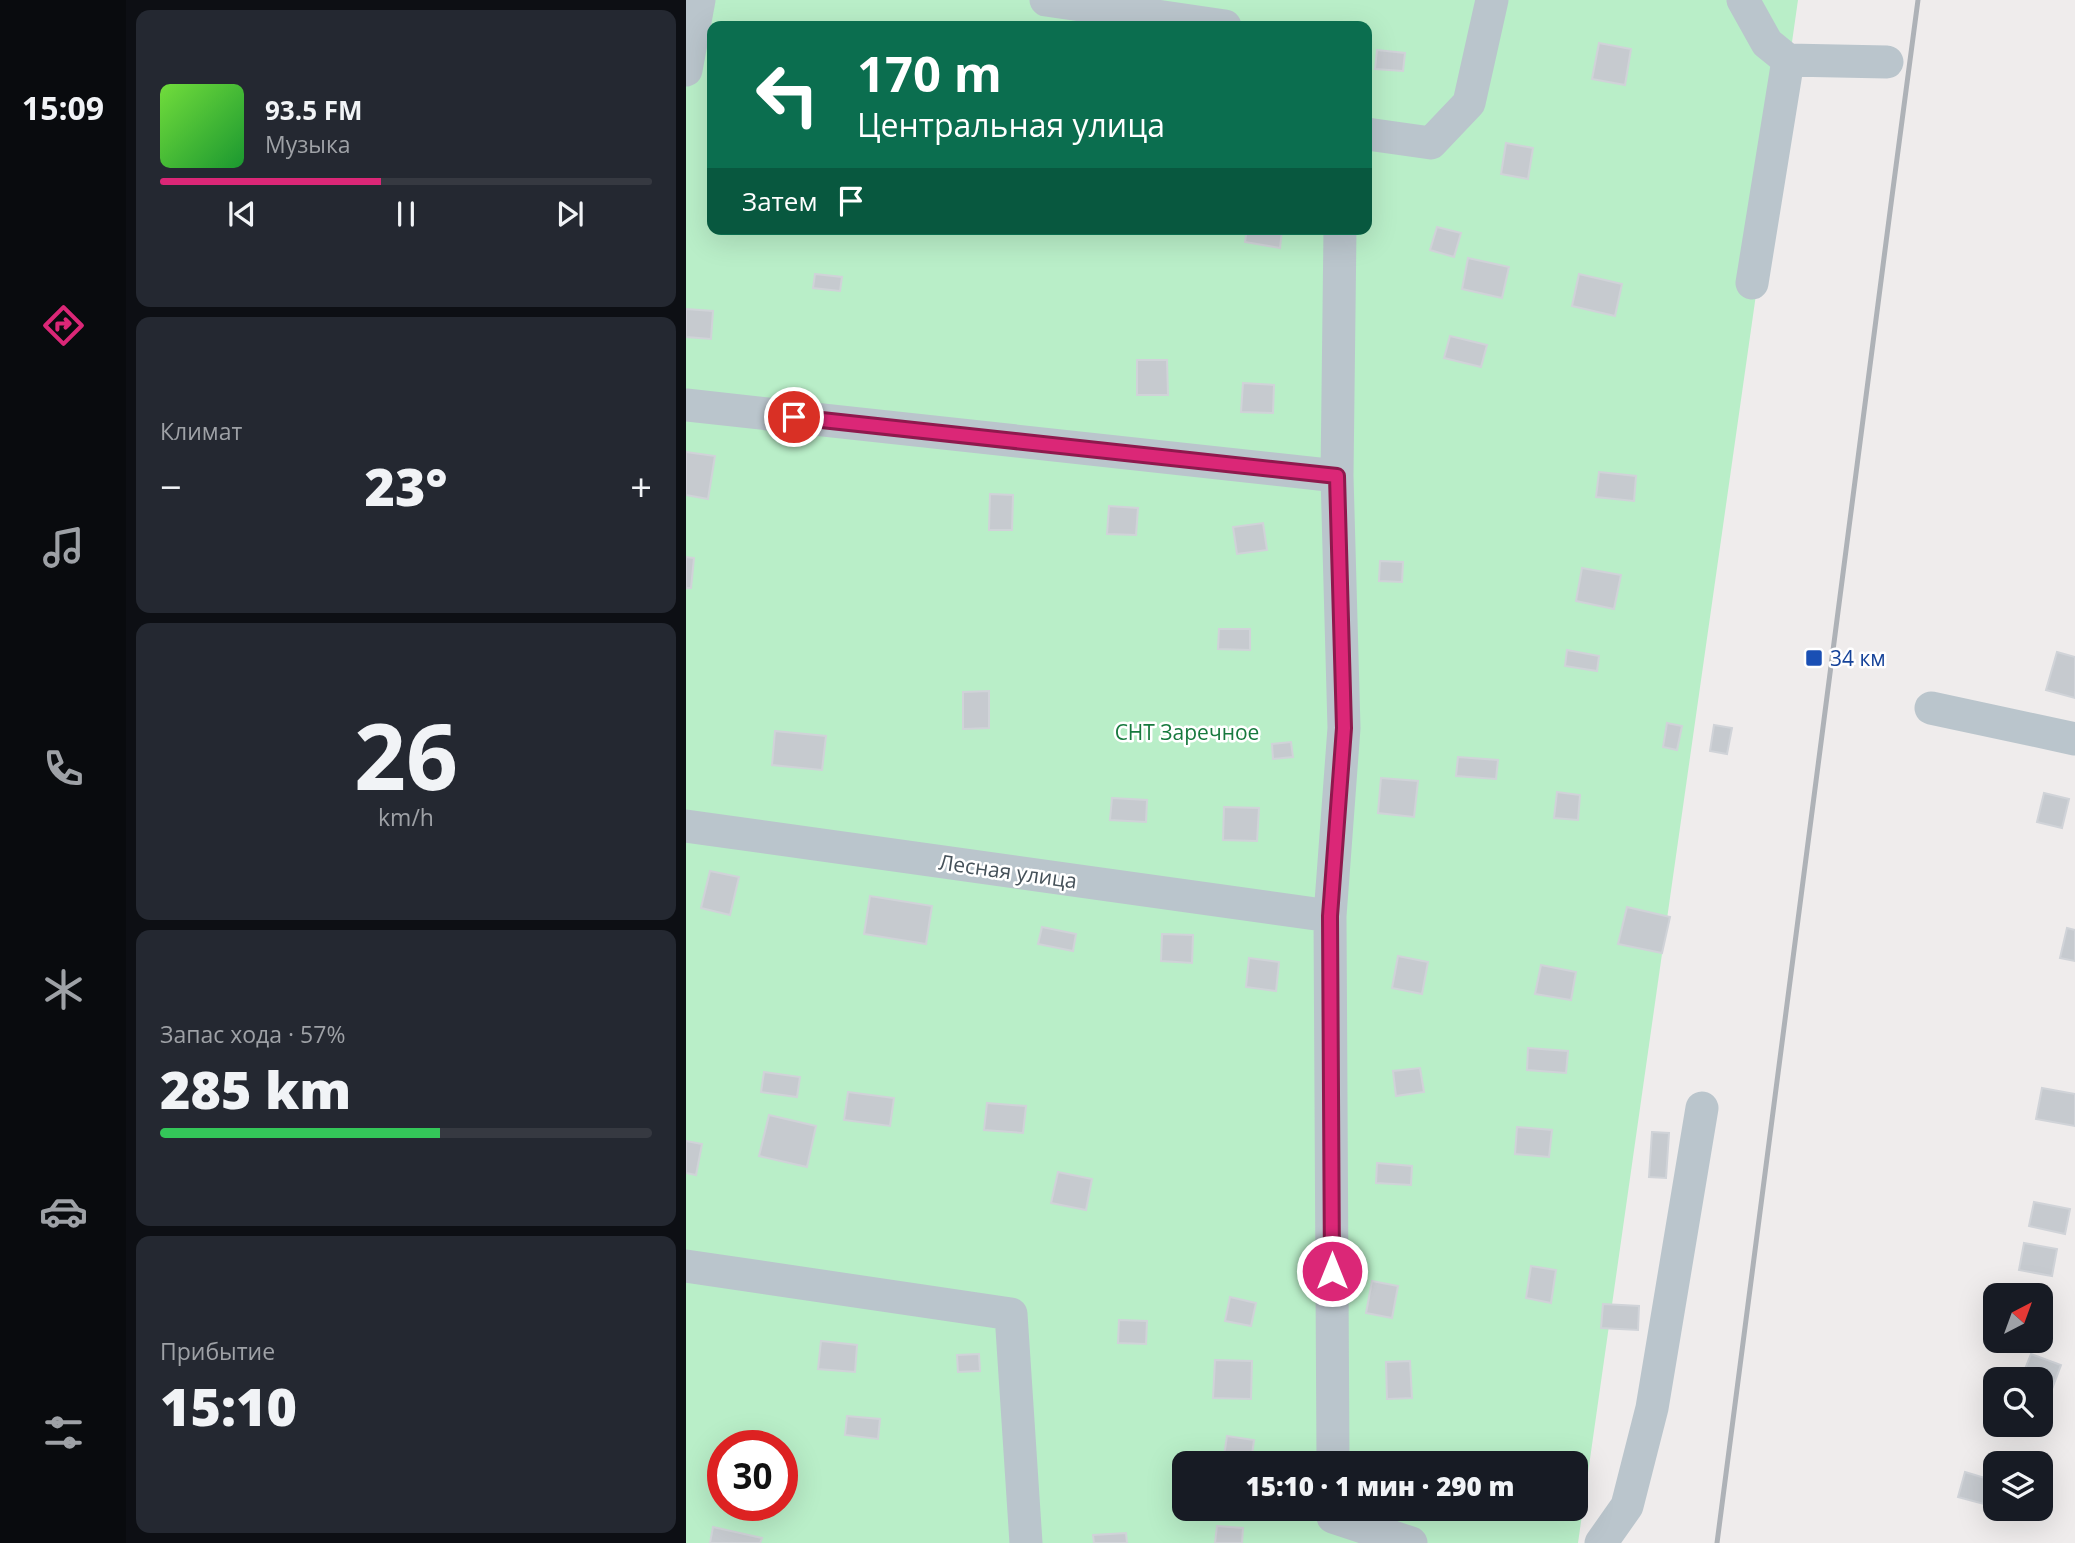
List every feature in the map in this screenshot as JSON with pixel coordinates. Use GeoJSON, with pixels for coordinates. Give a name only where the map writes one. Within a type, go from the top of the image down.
{"type":"FeatureCollection","features":[{"type":"Feature","properties":{"kind":"street"},"geometry":{"type":"LineString","coordinates":[[686,70],[699,0]]}},
{"type":"Feature","properties":{"kind":"street"},"geometry":{"type":"LineString","coordinates":[[1046,0],[1191,21]]}},
{"type":"Feature","properties":{"kind":"street"},"geometry":{"type":"LineString","coordinates":[[1372,135],[1431,143],[1469,103],[1492,0]]}},
{"type":"Feature","properties":{"kind":"street"},"geometry":{"type":"LineString","coordinates":[[1743,0],[1767,43],[1788,60],[1887,62]]}},
{"type":"Feature","properties":{"kind":"street"},"geometry":{"type":"LineString","coordinates":[[1752,283],[1788,60]]}},
{"type":"Feature","properties":{"kind":"street"},"geometry":{"type":"LineString","coordinates":[[1333,1451],[1330,916],[1344,728],[1337,476],[1340,235]]}},
{"type":"Feature","properties":{"kind":"street"},"geometry":{"type":"LineString","coordinates":[[686,405],[1337,476]]}},
{"type":"Feature","properties":{"kind":"street"},"geometry":{"type":"LineString","coordinates":[[1931,708],[2075,739]]}},
{"type":"Feature","properties":{"kind":"street","name":"Лесная улица"},"geometry":{"type":"LineString","coordinates":[[686,826],[1330,916]]}},
{"type":"Feature","properties":{"kind":"street"},"geometry":{"type":"LineString","coordinates":[[1601,1543],[1627,1506],[1652,1408],[1702,1108]]}},
{"type":"Feature","properties":{"kind":"street"},"geometry":{"type":"LineString","coordinates":[[686,1266],[1011,1314],[1026,1543]]}},
{"type":"Feature","properties":{"kind":"street"},"geometry":{"type":"LineString","coordinates":[[1333,1523],[1411,1543]]}},
{"type":"Feature","properties":{"kind":"green space","name":"СНТ Заречное"},"geometry":{"type":"Polygon","coordinates":[[[686,0],[1798,0],[1588,1473],[1588,1451],[1172,1451],[1172,1521],[1581,1521],[1578,1543],[686,1543],[686,0]]]}},
{"type":"Feature","properties":{"kind":"building"},"geometry":{"type":"Polygon","coordinates":[[[1599,43],[1631,49],[1625,85],[1592,79],[1599,43]]]}},
{"type":"Feature","properties":{"kind":"building"},"geometry":{"type":"Polygon","coordinates":[[[1377,50],[1405,53],[1403,71],[1375,69],[1377,50]]]}},
{"type":"Feature","properties":{"kind":"building"},"geometry":{"type":"Polygon","coordinates":[[[1506,143],[1533,148],[1528,179],[1501,174],[1506,143]]]}},
{"type":"Feature","properties":{"kind":"building"},"geometry":{"type":"Polygon","coordinates":[[[1437,227],[1461,233],[1454,257],[1430,250],[1437,227]]]}},
{"type":"Feature","properties":{"kind":"building"},"geometry":{"type":"Polygon","coordinates":[[[1246,235],[1281,235],[1280,248],[1245,242],[1246,235]]]}},
{"type":"Feature","properties":{"kind":"building"},"geometry":{"type":"Polygon","coordinates":[[[1468,258],[1509,267],[1502,298],[1462,289],[1468,258]]]}},
{"type":"Feature","properties":{"kind":"building"},"geometry":{"type":"Polygon","coordinates":[[[815,274],[842,277],[840,291],[813,288],[815,274]]]}},
{"type":"Feature","properties":{"kind":"building"},"geometry":{"type":"Polygon","coordinates":[[[1579,274],[1622,284],[1615,316],[1572,306],[1579,274]]]}},
{"type":"Feature","properties":{"kind":"building"},"geometry":{"type":"Polygon","coordinates":[[[686,309],[713,311],[711,339],[686,337],[686,309]]]}},
{"type":"Feature","properties":{"kind":"building"},"geometry":{"type":"Polygon","coordinates":[[[1450,336],[1487,345],[1481,367],[1444,358],[1450,336]]]}},
{"type":"Feature","properties":{"kind":"building"},"geometry":{"type":"Polygon","coordinates":[[[1137,360],[1167,360],[1168,395],[1137,395],[1137,360]]]}},
{"type":"Feature","properties":{"kind":"building"},"geometry":{"type":"Polygon","coordinates":[[[1243,383],[1274,385],[1273,413],[1241,412],[1243,383]]]}},
{"type":"Feature","properties":{"kind":"building"},"geometry":{"type":"Polygon","coordinates":[[[686,452],[715,456],[708,499],[686,495],[686,452]]]}},
{"type":"Feature","properties":{"kind":"building"},"geometry":{"type":"Polygon","coordinates":[[[1599,472],[1636,476],[1634,501],[1596,497],[1599,472]]]}},
{"type":"Feature","properties":{"kind":"building"},"geometry":{"type":"Polygon","coordinates":[[[990,494],[1013,495],[1012,530],[989,530],[990,494]]]}},
{"type":"Feature","properties":{"kind":"building"},"geometry":{"type":"Polygon","coordinates":[[[1109,506],[1138,508],[1136,535],[1107,534],[1109,506]]]}},
{"type":"Feature","properties":{"kind":"building"},"geometry":{"type":"Polygon","coordinates":[[[1263,523],[1267,550],[1237,554],[1233,527],[1263,523]]]}},
{"type":"Feature","properties":{"kind":"building"},"geometry":{"type":"Polygon","coordinates":[[[686,557],[694,558],[691,588],[686,588],[686,557]]]}},
{"type":"Feature","properties":{"kind":"building"},"geometry":{"type":"Polygon","coordinates":[[[1380,561],[1403,562],[1402,582],[1379,581],[1380,561]]]}},
{"type":"Feature","properties":{"kind":"building"},"geometry":{"type":"Polygon","coordinates":[[[1582,568],[1621,575],[1614,609],[1576,601],[1582,568]]]}},
{"type":"Feature","properties":{"kind":"building"},"geometry":{"type":"Polygon","coordinates":[[[1219,629],[1250,629],[1250,650],[1218,649],[1219,629]]]}},
{"type":"Feature","properties":{"kind":"building"},"geometry":{"type":"Polygon","coordinates":[[[1567,650],[1599,656],[1597,671],[1565,666],[1567,650]]]}},
{"type":"Feature","properties":{"kind":"building"},"geometry":{"type":"Polygon","coordinates":[[[2057,652],[2075,657],[2075,698],[2046,690],[2057,652]]]}},
{"type":"Feature","properties":{"kind":"building"},"geometry":{"type":"Polygon","coordinates":[[[989,691],[989,728],[963,729],[963,692],[989,691]]]}},
{"type":"Feature","properties":{"kind":"building"},"geometry":{"type":"Polygon","coordinates":[[[1667,723],[1682,726],[1677,750],[1663,747],[1667,723]]]}},
{"type":"Feature","properties":{"kind":"building"},"geometry":{"type":"Polygon","coordinates":[[[1714,725],[1732,728],[1727,754],[1710,751],[1714,725]]]}},
{"type":"Feature","properties":{"kind":"building"},"geometry":{"type":"Polygon","coordinates":[[[775,731],[826,736],[822,770],[772,765],[775,731]]]}},
{"type":"Feature","properties":{"kind":"building"},"geometry":{"type":"Polygon","coordinates":[[[1291,742],[1293,757],[1273,759],[1272,744],[1291,742]]]}},
{"type":"Feature","properties":{"kind":"building"},"geometry":{"type":"Polygon","coordinates":[[[1458,757],[1498,760],[1496,779],[1456,776],[1458,757]]]}},
{"type":"Feature","properties":{"kind":"building"},"geometry":{"type":"Polygon","coordinates":[[[1381,778],[1418,781],[1414,817],[1378,813],[1381,778]]]}},
{"type":"Feature","properties":{"kind":"building"},"geometry":{"type":"Polygon","coordinates":[[[1557,792],[1580,795],[1578,820],[1554,818],[1557,792]]]}},
{"type":"Feature","properties":{"kind":"building"},"geometry":{"type":"Polygon","coordinates":[[[2044,793],[2069,799],[2062,828],[2037,822],[2044,793]]]}},
{"type":"Feature","properties":{"kind":"building"},"geometry":{"type":"Polygon","coordinates":[[[1112,798],[1147,800],[1146,822],[1110,820],[1112,798]]]}},
{"type":"Feature","properties":{"kind":"building"},"geometry":{"type":"Polygon","coordinates":[[[1224,807],[1259,808],[1257,841],[1223,840],[1224,807]]]}},
{"type":"Feature","properties":{"kind":"building"},"geometry":{"type":"Polygon","coordinates":[[[710,871],[739,877],[730,915],[701,908],[710,871]]]}},
{"type":"Feature","properties":{"kind":"building"},"geometry":{"type":"Polygon","coordinates":[[[870,896],[932,906],[926,944],[864,934],[870,896]]]}},
{"type":"Feature","properties":{"kind":"building"},"geometry":{"type":"Polygon","coordinates":[[[1627,907],[1670,917],[1662,953],[1618,944],[1627,907]]]}},
{"type":"Feature","properties":{"kind":"building"},"geometry":{"type":"Polygon","coordinates":[[[1042,927],[1076,934],[1073,951],[1038,944],[1042,927]]]}},
{"type":"Feature","properties":{"kind":"building"},"geometry":{"type":"Polygon","coordinates":[[[2067,928],[2075,930],[2075,961],[2060,958],[2067,928]]]}},
{"type":"Feature","properties":{"kind":"building"},"geometry":{"type":"Polygon","coordinates":[[[1162,934],[1193,935],[1192,963],[1161,961],[1162,934]]]}},
{"type":"Feature","properties":{"kind":"building"},"geometry":{"type":"Polygon","coordinates":[[[1398,956],[1428,962],[1422,994],[1392,988],[1398,956]]]}},
{"type":"Feature","properties":{"kind":"building"},"geometry":{"type":"Polygon","coordinates":[[[1249,958],[1279,962],[1276,991],[1246,987],[1249,958]]]}},
{"type":"Feature","properties":{"kind":"building"},"geometry":{"type":"Polygon","coordinates":[[[1541,965],[1576,972],[1571,1000],[1535,994],[1541,965]]]}},
{"type":"Feature","properties":{"kind":"building"},"geometry":{"type":"Polygon","coordinates":[[[1528,1048],[1568,1051],[1566,1073],[1527,1070],[1528,1048]]]}},
{"type":"Feature","properties":{"kind":"building"},"geometry":{"type":"Polygon","coordinates":[[[1420,1068],[1424,1092],[1396,1096],[1393,1071],[1420,1068]]]}},
{"type":"Feature","properties":{"kind":"building"},"geometry":{"type":"Polygon","coordinates":[[[764,1072],[800,1077],[797,1097],[761,1092],[764,1072]]]}},
{"type":"Feature","properties":{"kind":"building"},"geometry":{"type":"Polygon","coordinates":[[[2042,1088],[2075,1094],[2075,1126],[2036,1119],[2042,1088]]]}},
{"type":"Feature","properties":{"kind":"building"},"geometry":{"type":"Polygon","coordinates":[[[848,1092],[894,1098],[890,1126],[844,1120],[848,1092]]]}},
{"type":"Feature","properties":{"kind":"building"},"geometry":{"type":"Polygon","coordinates":[[[987,1103],[1026,1106],[1023,1133],[984,1130],[987,1103]]]}},
{"type":"Feature","properties":{"kind":"building"},"geometry":{"type":"Polygon","coordinates":[[[769,1115],[816,1126],[807,1167],[759,1156],[769,1115]]]}},
{"type":"Feature","properties":{"kind":"building"},"geometry":{"type":"Polygon","coordinates":[[[1517,1127],[1552,1130],[1549,1157],[1515,1154],[1517,1127]]]}},
{"type":"Feature","properties":{"kind":"building"},"geometry":{"type":"Polygon","coordinates":[[[1652,1132],[1669,1133],[1666,1178],[1649,1177],[1652,1132]]]}},
{"type":"Feature","properties":{"kind":"building"},"geometry":{"type":"Polygon","coordinates":[[[686,1141],[702,1144],[696,1175],[686,1173],[686,1141]]]}},
{"type":"Feature","properties":{"kind":"building"},"geometry":{"type":"Polygon","coordinates":[[[1377,1163],[1412,1166],[1411,1185],[1376,1183],[1377,1163]]]}},
{"type":"Feature","properties":{"kind":"building"},"geometry":{"type":"Polygon","coordinates":[[[1058,1172],[1092,1179],[1086,1210],[1051,1203],[1058,1172]]]}},
{"type":"Feature","properties":{"kind":"building"},"geometry":{"type":"Polygon","coordinates":[[[2034,1202],[2070,1209],[2065,1234],[2029,1226],[2034,1202]]]}},
{"type":"Feature","properties":{"kind":"building"},"geometry":{"type":"Polygon","coordinates":[[[2024,1243],[2057,1249],[2052,1276],[2019,1270],[2024,1243]]]}},
{"type":"Feature","properties":{"kind":"building"},"geometry":{"type":"Polygon","coordinates":[[[1531,1266],[1556,1270],[1551,1303],[1526,1298],[1531,1266]]]}},
{"type":"Feature","properties":{"kind":"building"},"geometry":{"type":"Polygon","coordinates":[[[1372,1281],[1398,1286],[1392,1318],[1366,1313],[1372,1281]]]}},
{"type":"Feature","properties":{"kind":"building"},"geometry":{"type":"Polygon","coordinates":[[[1230,1297],[1256,1303],[1251,1326],[1225,1321],[1230,1297]]]}},
{"type":"Feature","properties":{"kind":"building"},"geometry":{"type":"Polygon","coordinates":[[[1603,1304],[1639,1306],[1638,1330],[1601,1328],[1603,1304]]]}},
{"type":"Feature","properties":{"kind":"building"},"geometry":{"type":"Polygon","coordinates":[[[1119,1320],[1147,1321],[1146,1344],[1118,1343],[1119,1320]]]}},
{"type":"Feature","properties":{"kind":"building"},"geometry":{"type":"Polygon","coordinates":[[[821,1341],[857,1345],[855,1372],[818,1369],[821,1341]]]}},
{"type":"Feature","properties":{"kind":"building"},"geometry":{"type":"Polygon","coordinates":[[[979,1354],[980,1371],[958,1372],[957,1355],[979,1354]]]}},
{"type":"Feature","properties":{"kind":"building"},"geometry":{"type":"Polygon","coordinates":[[[2031,1354],[2061,1365],[2053,1386],[2053,1367],[2026,1367],[2031,1354]]]}},
{"type":"Feature","properties":{"kind":"building"},"geometry":{"type":"Polygon","coordinates":[[[1215,1360],[1252,1361],[1251,1399],[1213,1398],[1215,1360]]]}},
{"type":"Feature","properties":{"kind":"building"},"geometry":{"type":"Polygon","coordinates":[[[1410,1361],[1412,1398],[1387,1399],[1386,1362],[1410,1361]]]}},
{"type":"Feature","properties":{"kind":"building"},"geometry":{"type":"Polygon","coordinates":[[[847,1416],[880,1419],[878,1439],[845,1435],[847,1416]]]}},
{"type":"Feature","properties":{"kind":"building"},"geometry":{"type":"Polygon","coordinates":[[[1227,1436],[1254,1440],[1253,1451],[1225,1451],[1227,1436]]]}},
{"type":"Feature","properties":{"kind":"building"},"geometry":{"type":"Polygon","coordinates":[[[1965,1472],[1983,1477],[1983,1504],[1958,1497],[1965,1472]]]}},
{"type":"Feature","properties":{"kind":"building"},"geometry":{"type":"Polygon","coordinates":[[[1217,1526],[1243,1528],[1242,1543],[1215,1543],[1217,1526]]]}},
{"type":"Feature","properties":{"kind":"building"},"geometry":{"type":"Polygon","coordinates":[[[713,1527],[762,1538],[760,1543],[710,1543],[713,1527]]]}},
{"type":"Feature","properties":{"kind":"building"},"geometry":{"type":"Polygon","coordinates":[[[1126,1533],[1127,1543],[1094,1543],[1093,1535],[1126,1533]]]}},
{"type":"Feature","properties":{"kind":"railway"},"geometry":{"type":"LineString","coordinates":[[1717,1543],[1918,0]]}},
{"type":"Feature","properties":{"kind":"place","name":"34 км"},"geometry":{"type":"Point","coordinates":[1814,658]}},
{"type":"Feature","properties":{"kind":"route"},"geometry":{"type":"LineString","coordinates":[[794,417],[1337,476],[1344,728],[1330,916],[1332,1271]]}}]}
